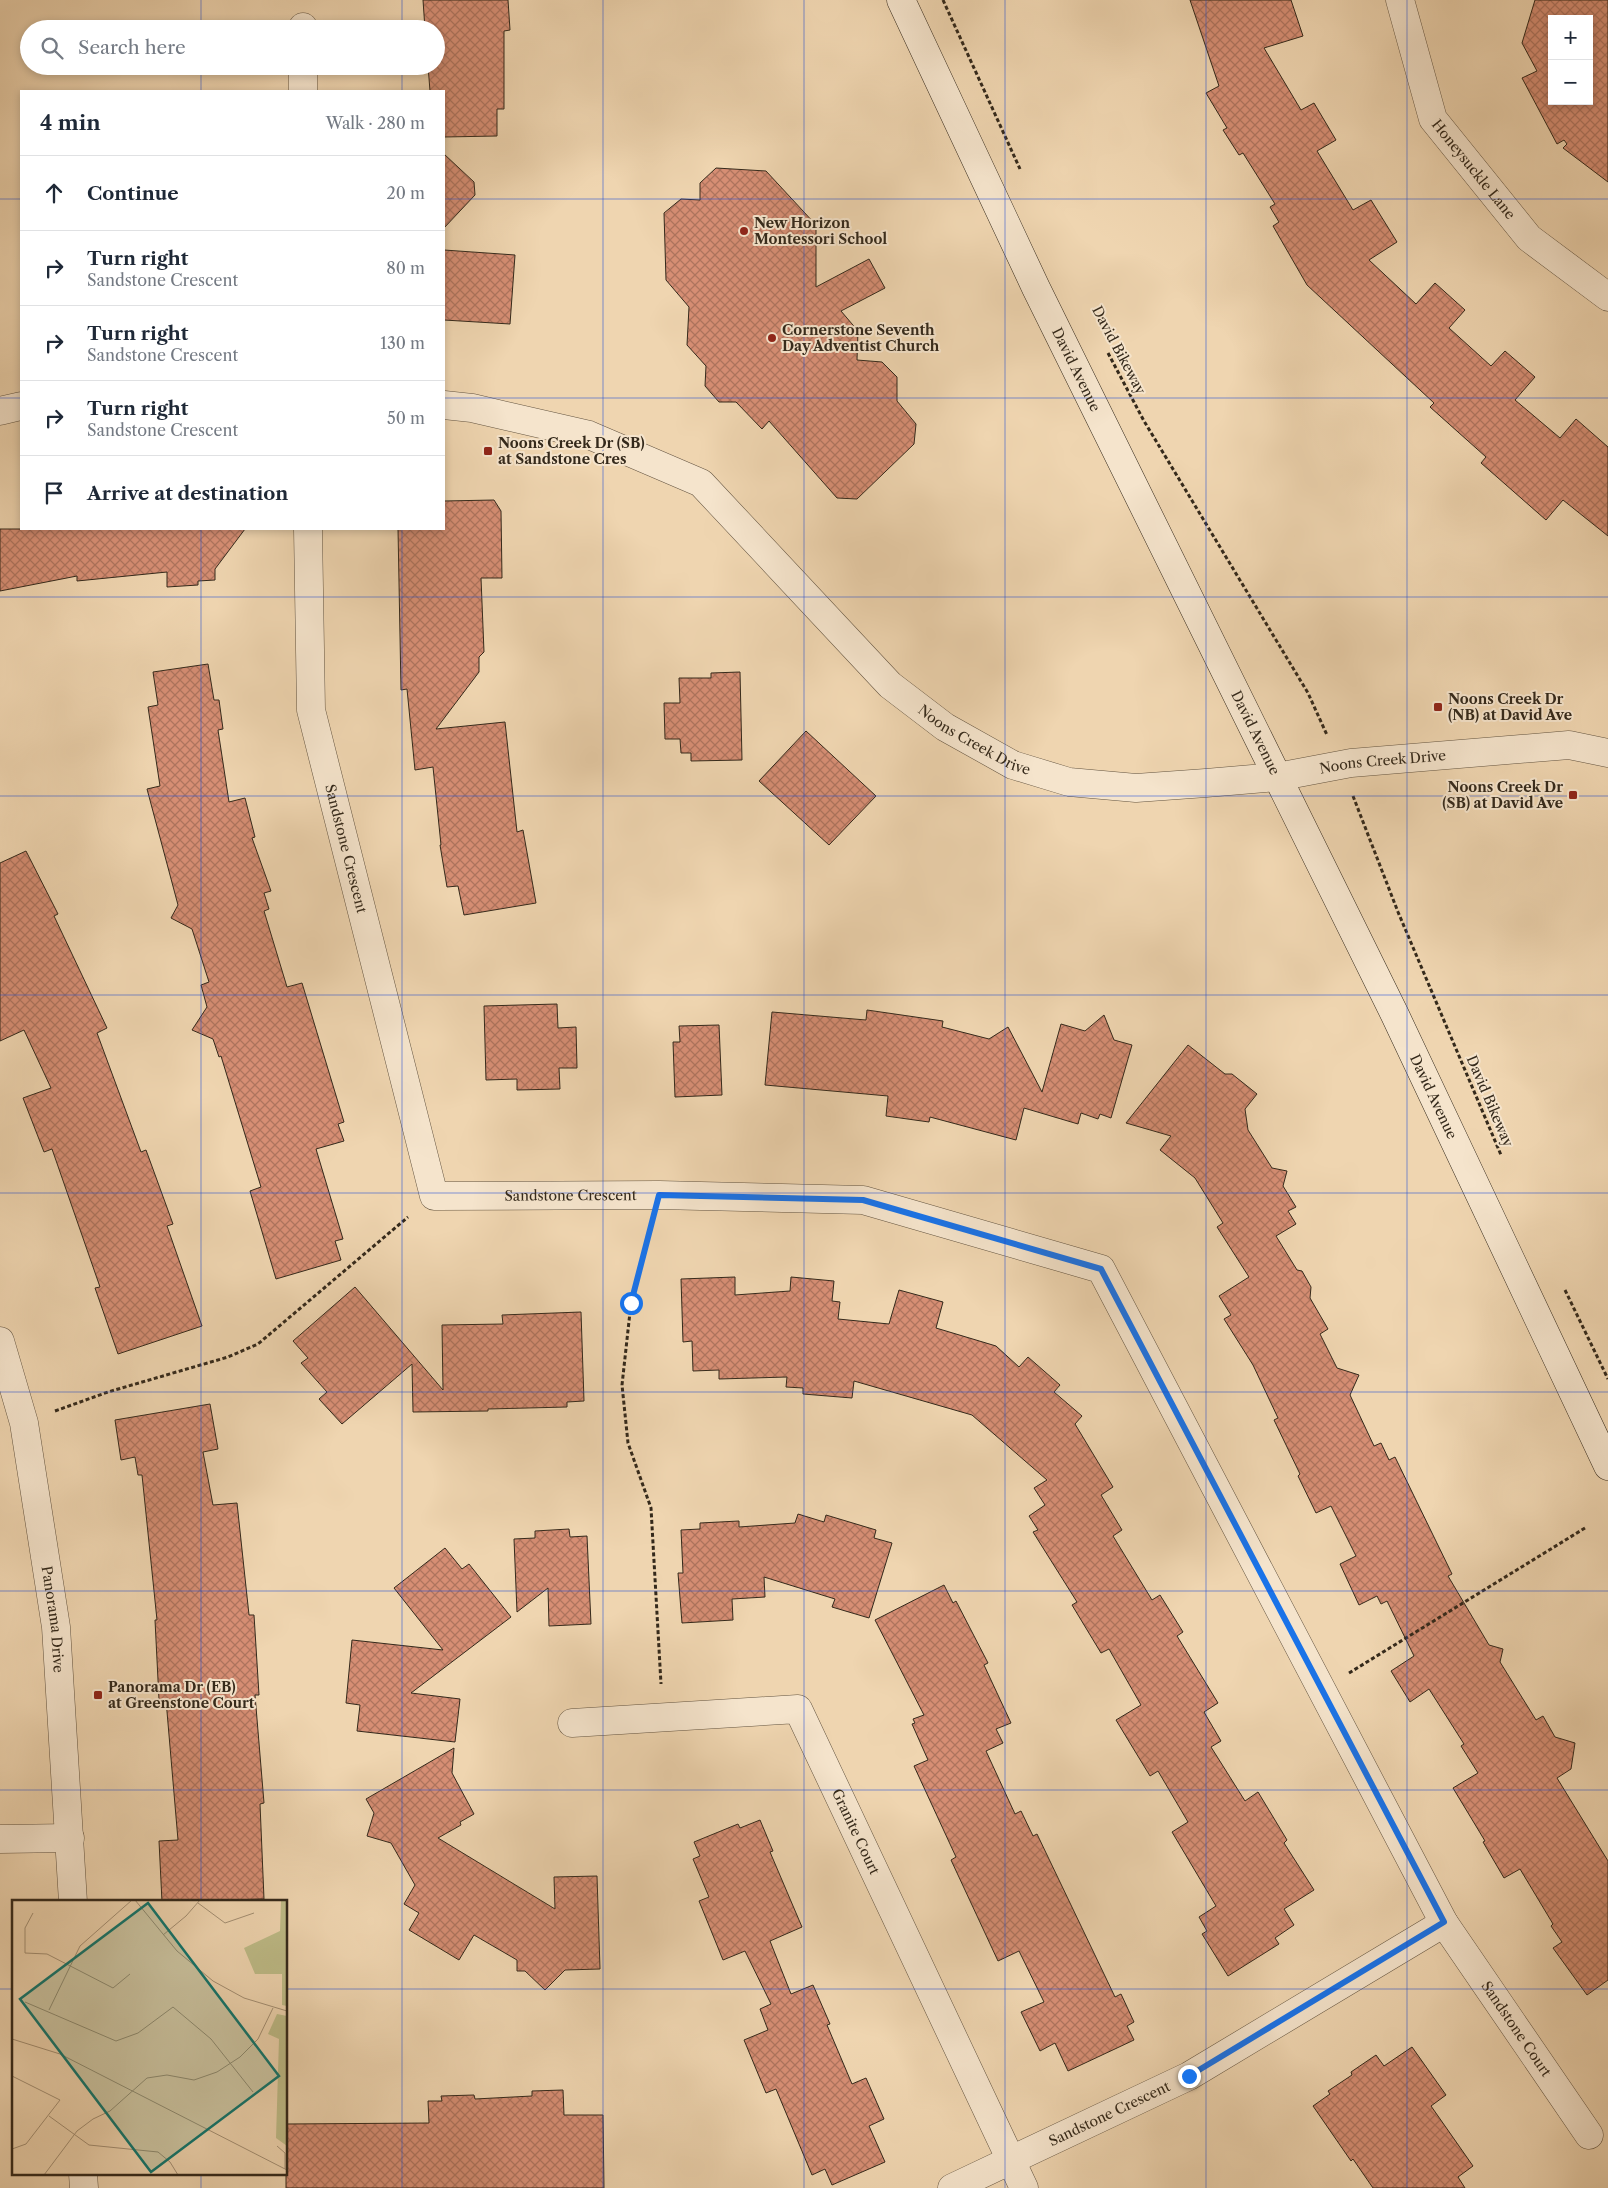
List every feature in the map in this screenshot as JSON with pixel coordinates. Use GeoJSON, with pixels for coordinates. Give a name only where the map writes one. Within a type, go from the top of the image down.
{"type":"FeatureCollection","features":[{"type":"Feature","properties":{"kind":"street","name":"David Avenue"},"geometry":{"type":"LineString","coordinates":[[901,0],[1036,288],[1399,1024],[1608,1466]]}},
{"type":"Feature","properties":{"kind":"street","name":"Honeysuckle Lane"},"geometry":{"type":"LineString","coordinates":[[1400,0],[1433,119],[1529,238],[1608,297]]}},
{"type":"Feature","properties":{"kind":"street"},"geometry":{"type":"LineString","coordinates":[[303,75],[303,90]]}},
{"type":"Feature","properties":{"kind":"street","name":"Noons Creek Drive"},"geometry":{"type":"LineString","coordinates":[[445,405],[472,408],[589,435],[701,483],[890,685],[945,727],[1013,765],[1069,782],[1136,788],[1277,777],[1351,762],[1569,745],[1608,753]]}},
{"type":"Feature","properties":{"kind":"street"},"geometry":{"type":"LineString","coordinates":[[0,411],[20,406]]}},
{"type":"Feature","properties":{"kind":"street","name":"Sandstone Crescent"},"geometry":{"type":"LineString","coordinates":[[308,530],[311,710],[434,1196],[659,1195],[863,1200],[1101,1269],[1444,1922],[1189,2076],[952,2188]]}},
{"type":"Feature","properties":{"kind":"street","name":"Panorama Drive"},"geometry":{"type":"LineString","coordinates":[[0,1341],[24,1423],[56,1627],[73,1900]]}},
{"type":"Feature","properties":{"kind":"street","name":"Granite Court"},"geometry":{"type":"LineString","coordinates":[[572,1724],[798,1709],[1010,2161]]}},
{"type":"Feature","properties":{"kind":"street"},"geometry":{"type":"LineString","coordinates":[[0,1839],[70,1838]]}},
{"type":"Feature","properties":{"kind":"street","name":"Sandstone Court"},"geometry":{"type":"LineString","coordinates":[[1444,1922],[1589,2135]]}},
{"type":"Feature","properties":{"kind":"street"},"geometry":{"type":"LineString","coordinates":[[1010,2161],[1024,2188]]}},
{"type":"Feature","properties":{"kind":"path"},"geometry":{"type":"LineString","coordinates":[[943,0],[1023,177]]}},
{"type":"Feature","properties":{"kind":"path","name":"David Bikeway"},"geometry":{"type":"LineString","coordinates":[[1108,352],[1144,421],[1308,693]]}},
{"type":"Feature","properties":{"kind":"path","name":"David Bikeway"},"geometry":{"type":"LineString","coordinates":[[1366,825],[1398,912],[1502,1157]]}},
{"type":"Feature","properties":{"kind":"path"},"geometry":{"type":"LineString","coordinates":[[659,1195],[631,1303],[622,1385],[628,1444],[651,1508],[661,1687]]}},
{"type":"Feature","properties":{"kind":"path"},"geometry":{"type":"LineString","coordinates":[[24,1423],[108,1392],[228,1357],[258,1344],[434,1196]]}},
{"type":"Feature","properties":{"kind":"path"},"geometry":{"type":"LineString","coordinates":[[1560,1282],[1608,1379]]}},
{"type":"Feature","properties":{"kind":"path"},"geometry":{"type":"LineString","coordinates":[[1322,1690],[1586,1528]]}},
{"type":"Feature","properties":{"kind":"building"},"geometry":{"type":"Polygon","coordinates":[[[423,0],[508,0],[510,30],[504,31],[504,109],[497,109],[497,136],[445,137],[445,90],[430,90],[429,75],[445,75],[445,20],[424,20],[423,0]]]}},
{"type":"Feature","properties":{"kind":"building"},"geometry":{"type":"Polygon","coordinates":[[[1190,0],[1291,0],[1303,36],[1264,48],[1301,110],[1314,103],[1336,140],[1317,151],[1353,210],[1371,200],[1397,242],[1369,260],[1416,304],[1435,283],[1465,310],[1449,328],[1491,366],[1505,351],[1535,377],[1515,400],[1560,438],[1576,419],[1608,447],[1608,536],[1563,500],[1546,520],[1481,463],[1486,457],[1430,407],[1434,403],[1307,285],[1273,226],[1279,222],[1270,207],[1275,204],[1243,153],[1239,155],[1223,130],[1227,128],[1206,93],[1219,86],[1190,0]]]}},
{"type":"Feature","properties":{"kind":"building"},"geometry":{"type":"Polygon","coordinates":[[[1535,0],[1608,0],[1608,182],[1563,148],[1567,144],[1564,140],[1557,144],[1522,78],[1537,71],[1522,43],[1535,0]]]}},
{"type":"Feature","properties":{"kind":"building"},"geometry":{"type":"Polygon","coordinates":[[[445,155],[474,182],[475,195],[445,227],[445,155]]]}},
{"type":"Feature","properties":{"kind":"building","name":"Cornerstone Seventh Day Adventist Church"},"geometry":{"type":"Polygon","coordinates":[[[716,168],[766,171],[816,225],[816,287],[869,259],[885,288],[841,311],[858,331],[857,360],[882,362],[897,377],[897,401],[916,424],[914,444],[857,499],[837,498],[769,421],[762,429],[736,402],[719,402],[705,386],[706,366],[687,345],[689,307],[666,280],[664,213],[681,199],[700,200],[700,183],[716,168]]]}},
{"type":"Feature","properties":{"kind":"building"},"geometry":{"type":"Polygon","coordinates":[[[445,250],[515,255],[510,324],[445,320],[445,250]]]}},
{"type":"Feature","properties":{"kind":"building"},"geometry":{"type":"Polygon","coordinates":[[[494,500],[501,511],[502,578],[481,578],[484,652],[479,657],[479,672],[436,729],[505,722],[517,832],[523,830],[536,903],[464,915],[458,886],[447,887],[440,845],[433,767],[415,770],[407,689],[401,690],[398,530],[445,530],[445,501],[494,500]]]}},
{"type":"Feature","properties":{"kind":"building"},"geometry":{"type":"Polygon","coordinates":[[[0,529],[244,530],[215,569],[215,580],[198,581],[198,585],[167,587],[167,572],[77,581],[77,576],[0,591],[0,529]]]}},
{"type":"Feature","properties":{"kind":"building"},"geometry":{"type":"Polygon","coordinates":[[[208,664],[214,700],[219,700],[223,729],[218,730],[229,802],[245,798],[255,837],[252,838],[271,891],[264,893],[269,909],[264,911],[287,987],[302,983],[344,1122],[338,1124],[344,1141],[316,1149],[343,1239],[335,1241],[341,1260],[276,1279],[250,1191],[261,1187],[221,1056],[219,1057],[213,1039],[192,1030],[207,1007],[201,985],[209,982],[192,929],[171,918],[178,905],[147,789],[160,786],[148,707],[158,705],[153,672],[208,664]]]}},
{"type":"Feature","properties":{"kind":"building"},"geometry":{"type":"Polygon","coordinates":[[[740,672],[742,760],[691,761],[691,753],[681,753],[680,739],[665,739],[664,703],[680,703],[679,678],[711,678],[711,673],[740,672]]]}},
{"type":"Feature","properties":{"kind":"building"},"geometry":{"type":"Polygon","coordinates":[[[806,731],[876,796],[829,845],[759,781],[806,731]]]}},
{"type":"Feature","properties":{"kind":"building"},"geometry":{"type":"Polygon","coordinates":[[[26,851],[58,914],[54,916],[107,1028],[97,1033],[141,1152],[146,1150],[173,1224],[167,1226],[202,1326],[118,1354],[95,1288],[100,1287],[52,1149],[44,1152],[23,1098],[51,1088],[24,1030],[0,1041],[0,863],[26,851]]]}},
{"type":"Feature","properties":{"kind":"building"},"geometry":{"type":"Polygon","coordinates":[[[557,1004],[558,1028],[576,1027],[577,1068],[559,1068],[560,1089],[517,1090],[517,1079],[486,1080],[484,1006],[557,1004]]]}},
{"type":"Feature","properties":{"kind":"building"},"geometry":{"type":"Polygon","coordinates":[[[867,1010],[943,1021],[942,1027],[989,1039],[1008,1027],[1042,1092],[1061,1024],[1085,1031],[1104,1015],[1114,1040],[1132,1045],[1111,1118],[1100,1114],[1098,1119],[1081,1113],[1078,1124],[1024,1108],[1016,1140],[930,1117],[929,1122],[886,1116],[888,1096],[765,1085],[772,1012],[866,1020],[867,1010]]]}},
{"type":"Feature","properties":{"kind":"building"},"geometry":{"type":"Polygon","coordinates":[[[719,1025],[722,1095],[675,1097],[673,1042],[680,1042],[679,1026],[719,1025]]]}},
{"type":"Feature","properties":{"kind":"building"},"geometry":{"type":"Polygon","coordinates":[[[1188,1045],[1225,1074],[1232,1074],[1257,1094],[1245,1109],[1248,1130],[1272,1168],[1287,1171],[1283,1186],[1296,1207],[1288,1211],[1296,1224],[1276,1236],[1297,1270],[1302,1271],[1311,1287],[1310,1298],[1328,1329],[1320,1334],[1337,1368],[1359,1375],[1350,1395],[1374,1446],[1381,1443],[1389,1460],[1395,1457],[1452,1574],[1448,1576],[1489,1645],[1503,1649],[1500,1662],[1536,1720],[1543,1716],[1555,1737],[1575,1743],[1571,1769],[1557,1778],[1608,1861],[1608,1980],[1587,1995],[1553,1948],[1562,1942],[1551,1926],[1553,1924],[1520,1869],[1504,1878],[1483,1842],[1485,1841],[1453,1788],[1478,1773],[1461,1746],[1464,1744],[1429,1689],[1410,1702],[1391,1671],[1414,1656],[1387,1601],[1381,1604],[1377,1596],[1359,1605],[1340,1564],[1356,1556],[1331,1506],[1316,1513],[1298,1476],[1300,1474],[1274,1420],[1278,1418],[1253,1365],[1224,1319],[1231,1315],[1219,1296],[1249,1277],[1217,1227],[1223,1223],[1195,1178],[1160,1150],[1171,1136],[1126,1123],[1188,1045]]]}},
{"type":"Feature","properties":{"kind":"building"},"geometry":{"type":"Polygon","coordinates":[[[735,1277],[735,1295],[790,1291],[791,1277],[834,1281],[832,1301],[840,1302],[838,1319],[889,1324],[899,1290],[943,1302],[936,1328],[996,1346],[1019,1367],[1028,1357],[1060,1385],[1054,1392],[1082,1416],[1075,1424],[1113,1487],[1101,1495],[1122,1530],[1113,1536],[1152,1600],[1160,1595],[1183,1632],[1177,1636],[1218,1703],[1204,1712],[1221,1741],[1211,1747],[1245,1801],[1258,1792],[1287,1840],[1284,1843],[1314,1890],[1284,1909],[1294,1925],[1275,1938],[1279,1944],[1228,1976],[1202,1934],[1207,1931],[1199,1917],[1216,1906],[1172,1832],[1188,1822],[1158,1771],[1150,1776],[1116,1720],[1141,1705],[1109,1649],[1101,1653],[1072,1605],[1077,1602],[1033,1532],[1038,1530],[1029,1516],[1045,1505],[1034,1488],[1047,1480],[972,1415],[854,1381],[852,1398],[803,1394],[803,1388],[786,1387],[787,1377],[719,1379],[719,1370],[693,1371],[692,1341],[683,1342],[681,1279],[735,1277]]]}},
{"type":"Feature","properties":{"kind":"building"},"geometry":{"type":"Polygon","coordinates":[[[355,1287],[443,1390],[442,1325],[503,1324],[502,1315],[581,1312],[584,1401],[567,1402],[567,1407],[413,1412],[412,1364],[342,1424],[319,1399],[327,1392],[301,1363],[308,1358],[293,1341],[355,1287]]]}},
{"type":"Feature","properties":{"kind":"building"},"geometry":{"type":"Polygon","coordinates":[[[210,1404],[218,1449],[203,1452],[213,1505],[237,1503],[249,1615],[254,1615],[259,1695],[255,1695],[264,1803],[260,1804],[264,1899],[162,1900],[159,1841],[178,1840],[166,1700],[159,1700],[155,1620],[157,1620],[142,1475],[138,1475],[135,1457],[121,1460],[115,1420],[210,1404]]]}},
{"type":"Feature","properties":{"kind":"building"},"geometry":{"type":"Polygon","coordinates":[[[798,1514],[824,1522],[826,1515],[876,1530],[874,1538],[892,1543],[869,1618],[832,1607],[835,1599],[764,1577],[765,1597],[732,1599],[733,1620],[682,1623],[678,1573],[683,1573],[681,1530],[700,1529],[700,1523],[739,1521],[739,1527],[795,1523],[798,1514]]]}},
{"type":"Feature","properties":{"kind":"building"},"geometry":{"type":"Polygon","coordinates":[[[569,1529],[570,1537],[587,1536],[591,1624],[549,1626],[548,1588],[517,1612],[514,1539],[535,1538],[535,1531],[569,1529]]]}},
{"type":"Feature","properties":{"kind":"building"},"geometry":{"type":"Polygon","coordinates":[[[445,1548],[462,1569],[469,1564],[511,1617],[411,1693],[460,1699],[455,1742],[357,1731],[360,1705],[346,1703],[352,1640],[443,1650],[394,1588],[445,1548]]]}},
{"type":"Feature","properties":{"kind":"building"},"geometry":{"type":"Polygon","coordinates":[[[944,1585],[953,1603],[956,1601],[988,1663],[984,1665],[1011,1723],[996,1729],[1003,1743],[986,1751],[1015,1814],[1021,1811],[1033,1836],[1037,1834],[1115,1997],[1121,1994],[1134,2022],[1127,2026],[1134,2040],[1068,2071],[1055,2043],[1040,2051],[1021,2012],[1044,2002],[1019,1951],[998,1961],[951,1860],[956,1857],[914,1766],[928,1760],[912,1724],[915,1723],[913,1719],[924,1715],[875,1620],[944,1585]]]}},
{"type":"Feature","properties":{"kind":"building"},"geometry":{"type":"Polygon","coordinates":[[[454,1748],[452,1773],[474,1814],[460,1822],[461,1825],[438,1838],[555,1909],[554,1877],[597,1876],[600,1969],[565,1970],[545,1990],[525,1971],[517,1971],[517,1960],[474,1935],[459,1960],[409,1930],[419,1913],[404,1904],[415,1885],[391,1843],[367,1836],[374,1813],[366,1799],[454,1748]]]}},
{"type":"Feature","properties":{"kind":"building"},"geometry":{"type":"Polygon","coordinates":[[[760,1820],[773,1851],[770,1852],[802,1927],[770,1941],[791,1994],[813,1985],[830,2024],[827,2025],[852,2084],[866,2078],[884,2119],[869,2126],[885,2162],[832,2185],[825,2169],[812,2175],[776,2089],[766,2093],[744,2040],[768,2030],[760,2009],[771,2004],[745,1951],[723,1960],[699,1901],[709,1897],[693,1859],[700,1856],[694,1842],[738,1824],[740,1828],[760,1820]]]}},
{"type":"Feature","properties":{"kind":"building"},"geometry":{"type":"Polygon","coordinates":[[[1412,2047],[1446,2095],[1431,2106],[1473,2166],[1458,2177],[1465,2188],[1373,2188],[1353,2159],[1351,2161],[1313,2106],[1330,2094],[1328,2091],[1352,2075],[1351,2072],[1376,2055],[1384,2066],[1412,2047]]]}},
{"type":"Feature","properties":{"kind":"building"},"geometry":{"type":"Polygon","coordinates":[[[563,2090],[564,2115],[603,2115],[604,2188],[286,2188],[286,2176],[288,2176],[288,2124],[429,2123],[428,2101],[442,2101],[441,2096],[474,2095],[475,2099],[532,2096],[532,2091],[563,2090]]]}},
{"type":"Feature","properties":{"kind":"place","name":"New Horizon Montessori School"},"geometry":{"type":"Point","coordinates":[744,231]}},
{"type":"Feature","properties":{"kind":"place","name":"Cornerstone Seventh Day Adventist Church"},"geometry":{"type":"Point","coordinates":[772,338]}},
{"type":"Feature","properties":{"kind":"place","name":"Noons Creek Dr (SB) at Sandstone Cres"},"geometry":{"type":"Point","coordinates":[488,451]}},
{"type":"Feature","properties":{"kind":"place","name":"Noons Creek Dr (NB) at David Ave"},"geometry":{"type":"Point","coordinates":[1438,707]}},
{"type":"Feature","properties":{"kind":"place","name":"Noons Creek Dr (SB) at David Ave"},"geometry":{"type":"Point","coordinates":[1573,795]}},
{"type":"Feature","properties":{"kind":"place","name":"Panorama Dr (EB) at Greenstone Court"},"geometry":{"type":"Point","coordinates":[98,1695]}},
{"type":"Feature","properties":{"kind":"route"},"geometry":{"type":"LineString","coordinates":[[631,1303],[659,1195],[863,1200],[1101,1269],[1444,1922],[1189,2076]]}}]}
